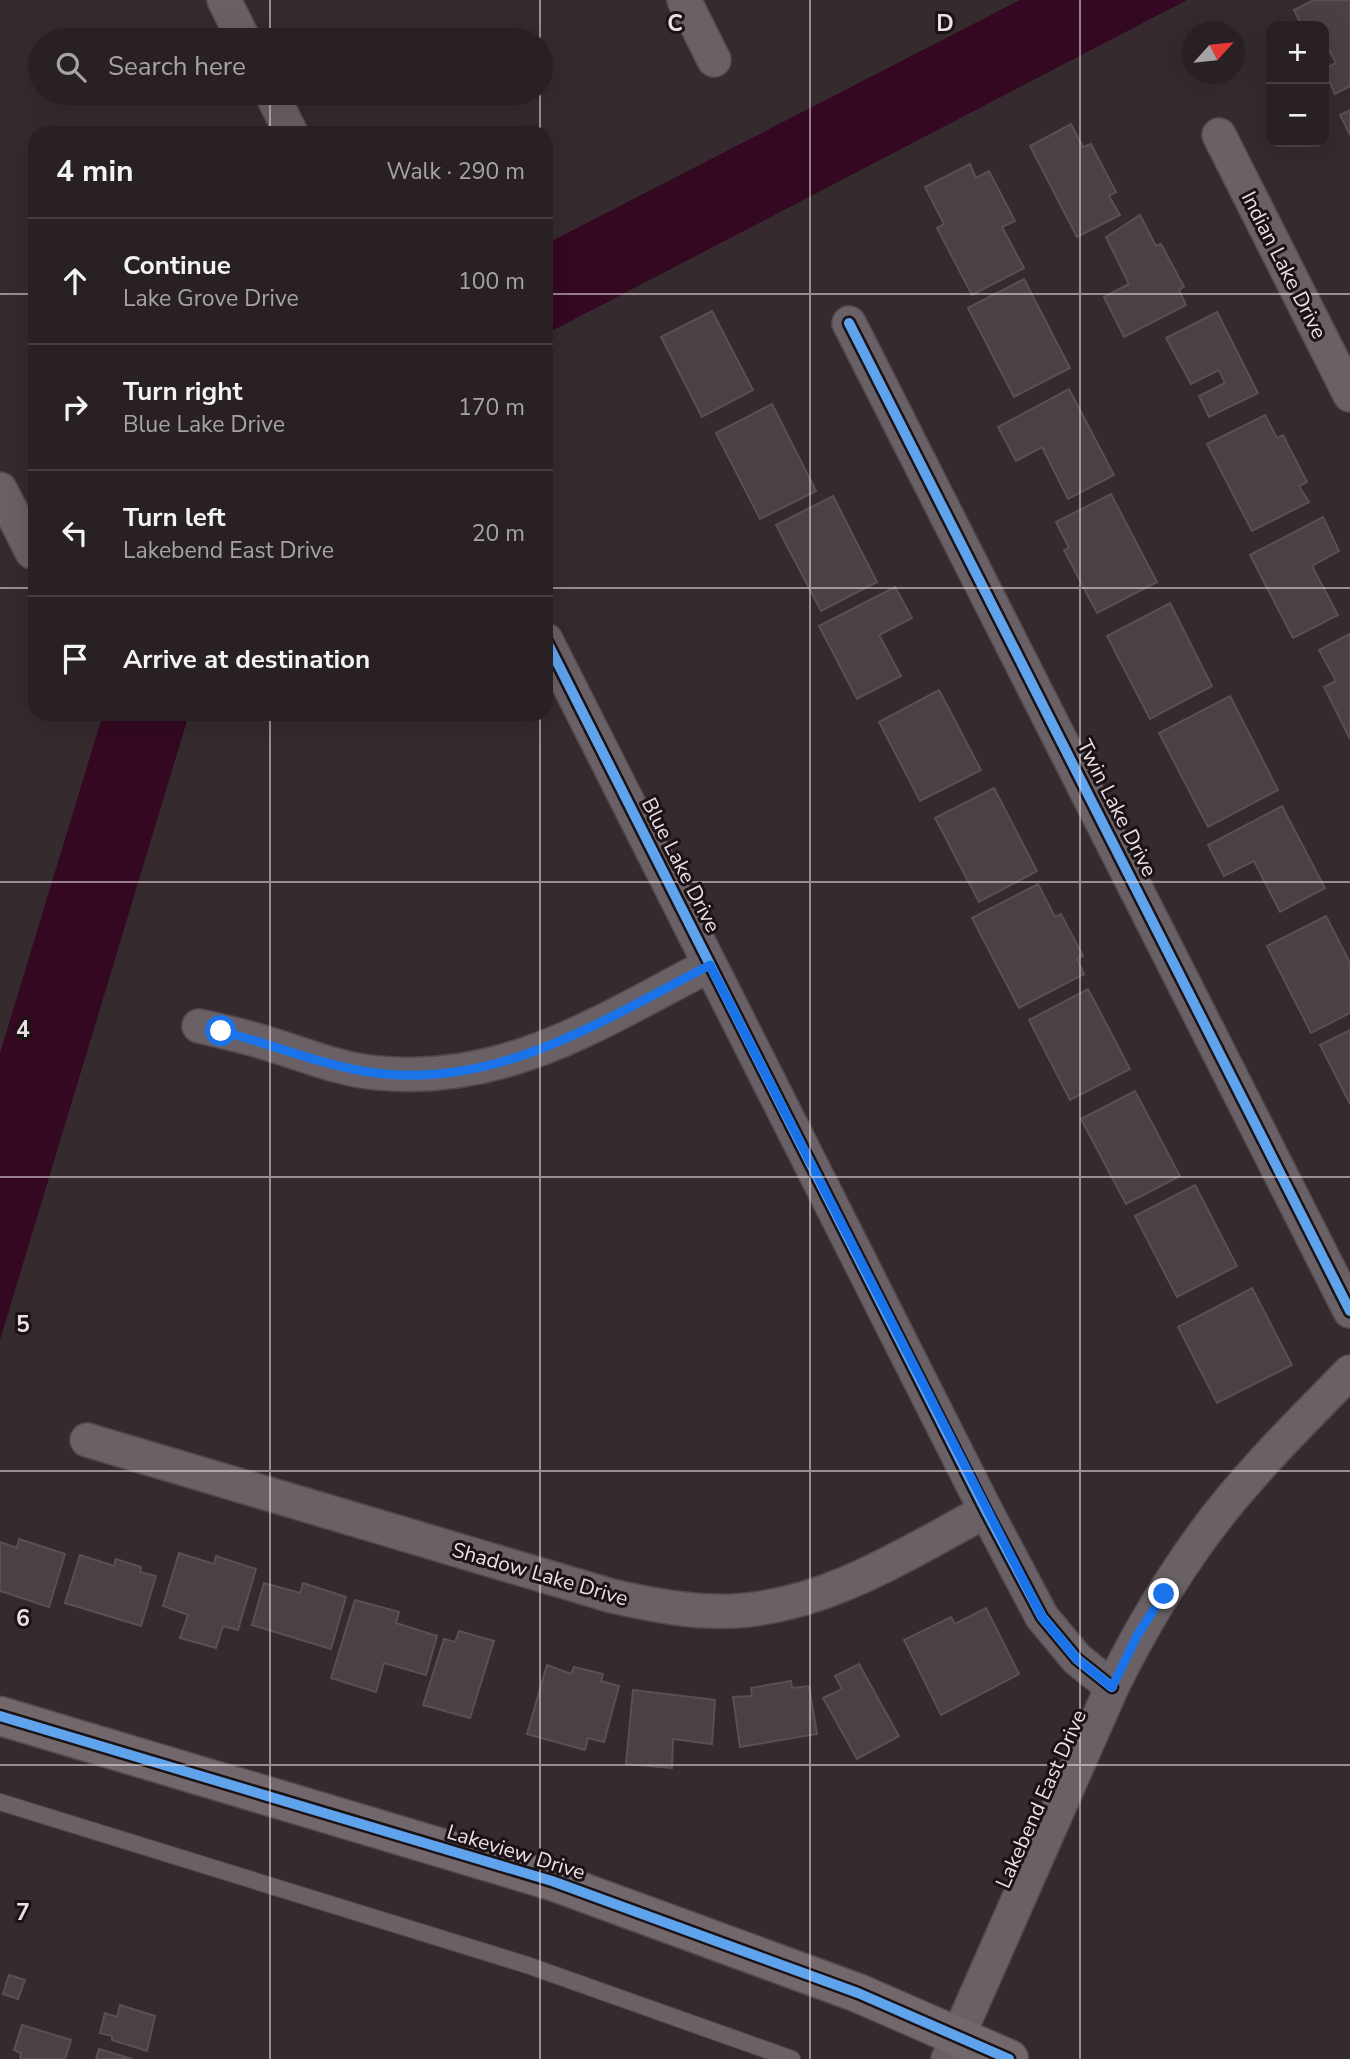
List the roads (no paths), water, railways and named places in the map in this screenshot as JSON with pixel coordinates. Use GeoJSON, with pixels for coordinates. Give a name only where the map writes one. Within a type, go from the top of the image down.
{"type":"FeatureCollection","features":[{"type":"Feature","properties":{"kind":"street"},"geometry":{"type":"LineString","coordinates":[[223,0],[238,28]]}},
{"type":"Feature","properties":{"kind":"street"},"geometry":{"type":"LineString","coordinates":[[684,0],[714,60]]}},
{"type":"Feature","properties":{"kind":"street"},"geometry":{"type":"LineString","coordinates":[[277,105],[288,126]]}},
{"type":"Feature","properties":{"kind":"street","name":"Indian Lake Drive"},"geometry":{"type":"LineString","coordinates":[[1219,135],[1350,395]]}},
{"type":"Feature","properties":{"kind":"street","name":"Twin Lake Drive"},"geometry":{"type":"LineString","coordinates":[[849,323],[1350,1311]]}},
{"type":"Feature","properties":{"kind":"street"},"geometry":{"type":"LineString","coordinates":[[0,489],[28,544]]}},
{"type":"Feature","properties":{"kind":"street","name":"Blue Lake Drive"},"geometry":{"type":"LineString","coordinates":[[553,654],[1042,1617],[1077,1659],[1112,1687]]}},
{"type":"Feature","properties":{"kind":"street"},"geometry":{"type":"LineString","coordinates":[[199,1026],[265,1042],[341,1067],[377,1073],[450,1073],[523,1057],[557,1043],[710,965]]}},
{"type":"Feature","properties":{"kind":"street","name":"Lakebend East Drive"},"geometry":{"type":"LineString","coordinates":[[953,2047],[1138,1634],[1204,1534],[1275,1449],[1350,1371]]}},
{"type":"Feature","properties":{"kind":"street","name":"Shadow Lake Drive"},"geometry":{"type":"LineString","coordinates":[[87,1440],[612,1596],[665,1607],[732,1611],[799,1601],[862,1577],[986,1511]]}},
{"type":"Feature","properties":{"kind":"street","name":"Lakeview Drive"},"geometry":{"type":"LineString","coordinates":[[1,1719],[552,1881],[858,1993],[953,2047],[1009,2059]]}},
{"type":"Feature","properties":{"kind":"lane"},"geometry":{"type":"LineString","coordinates":[[0,1802],[527,1965],[792,2059]]}}]}
